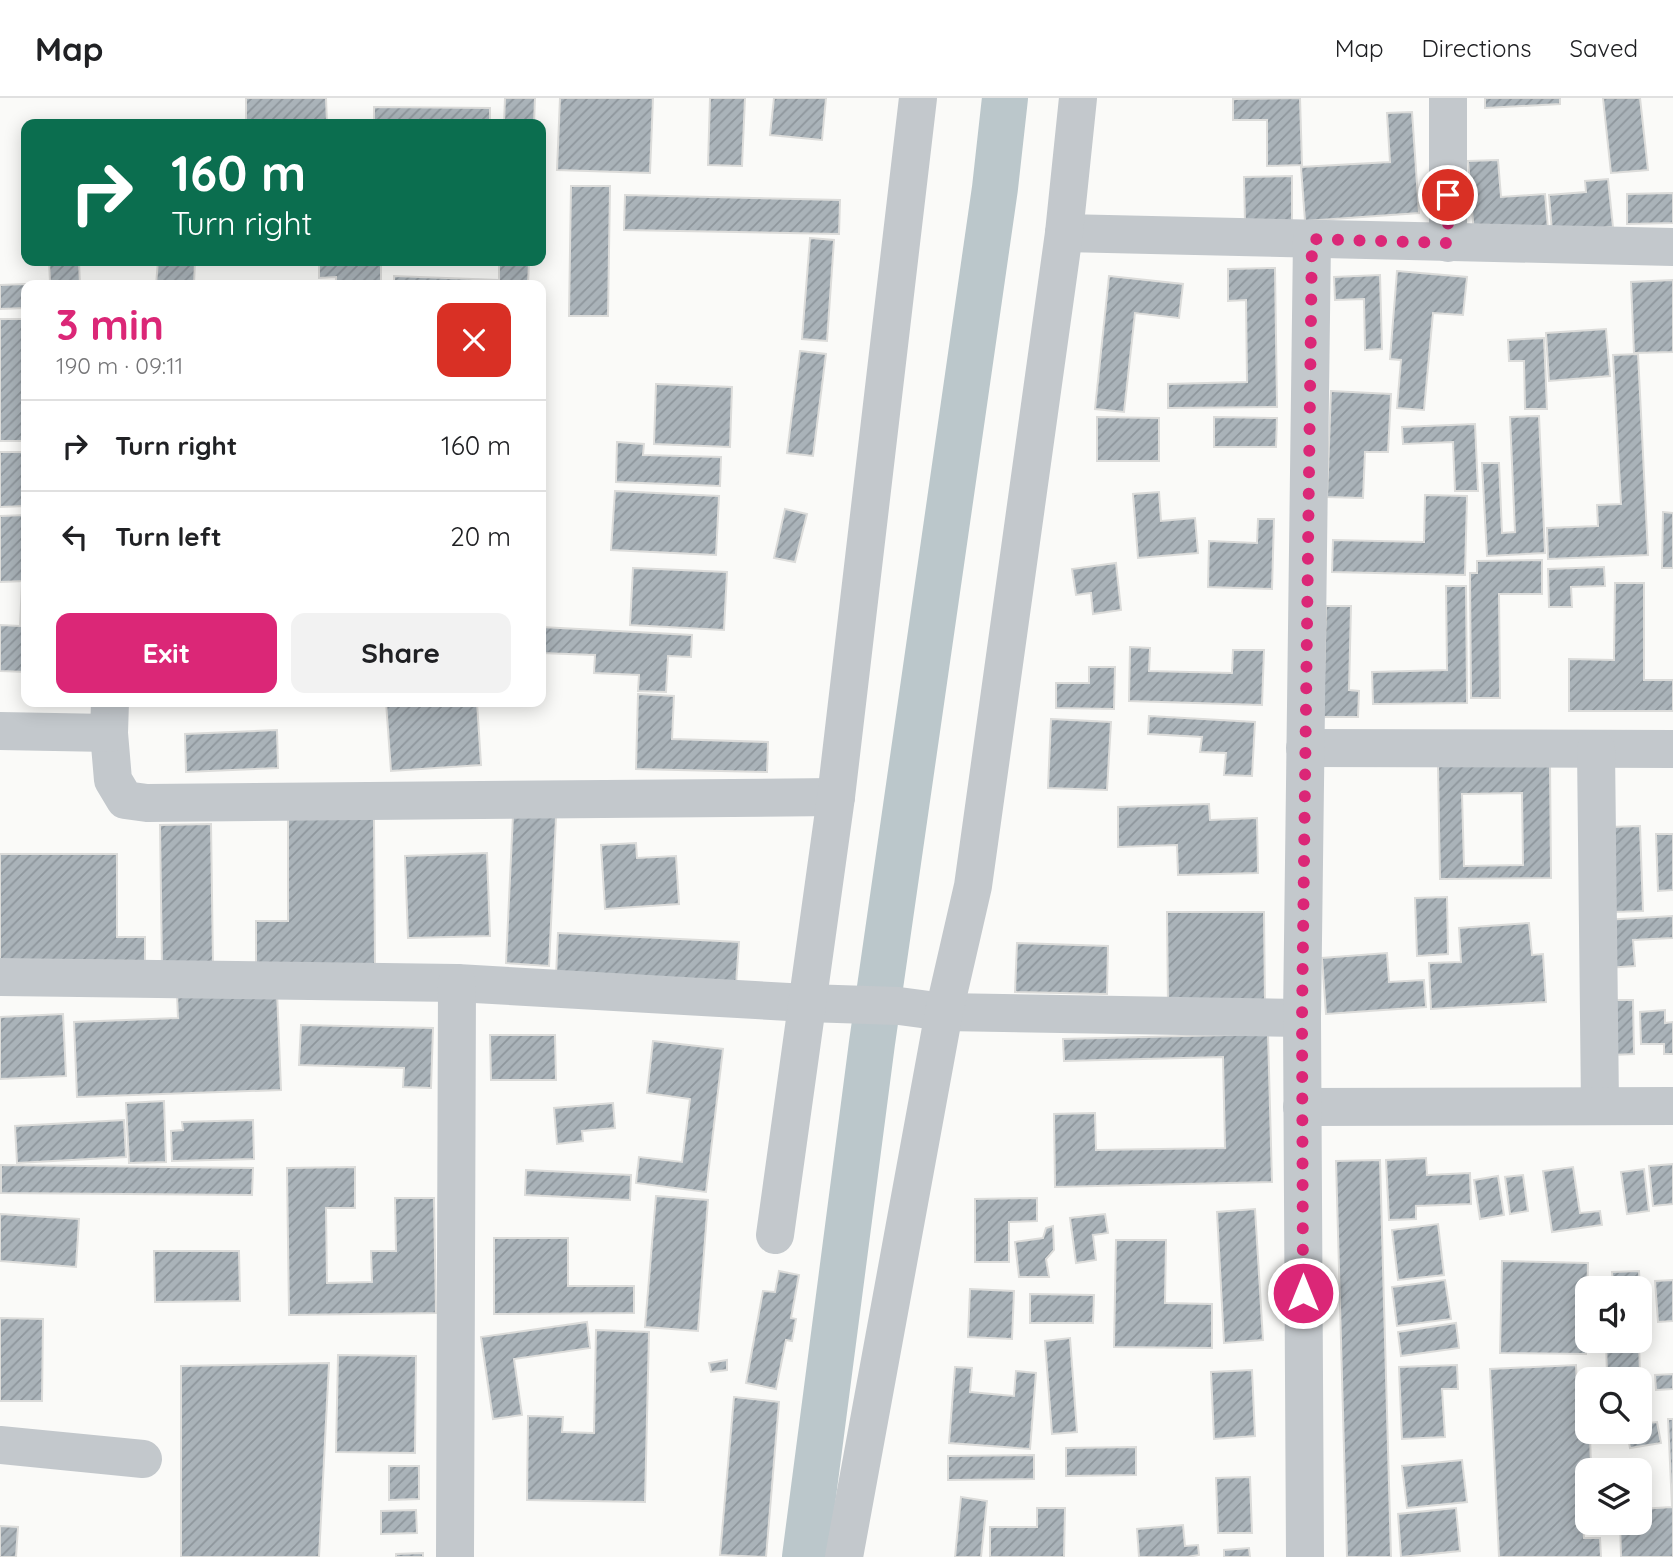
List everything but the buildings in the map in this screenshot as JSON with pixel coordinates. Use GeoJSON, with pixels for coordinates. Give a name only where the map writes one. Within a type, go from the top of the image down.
{"type":"FeatureCollection","features":[{"type":"Feature","properties":{"kind":"street"},"geometry":{"type":"LineString","coordinates":[[775,1235],[836,797],[918,98]]}},
{"type":"Feature","properties":{"kind":"street"},"geometry":{"type":"LineString","coordinates":[[844,1557],[944,1012],[973,886],[1064,233],[1078,98]]}},
{"type":"Feature","properties":{"kind":"street"},"geometry":{"type":"LineString","coordinates":[[1448,98],[1448,243]]}},
{"type":"Feature","properties":{"kind":"street"},"geometry":{"type":"LineString","coordinates":[[1064,233],[1673,247]]}},
{"type":"Feature","properties":{"kind":"street"},"geometry":{"type":"LineString","coordinates":[[1305,1557],[1302,1018],[1312,239]]}},
{"type":"Feature","properties":{"kind":"street"},"geometry":{"type":"LineString","coordinates":[[0,731],[110,718],[113,780],[125,800],[147,803],[836,797]]}},
{"type":"Feature","properties":{"kind":"street"},"geometry":{"type":"LineString","coordinates":[[1305,748],[1673,748]]}},
{"type":"Feature","properties":{"kind":"street"},"geometry":{"type":"LineString","coordinates":[[1596,749],[1600,1106]]}},
{"type":"Feature","properties":{"kind":"street"},"geometry":{"type":"LineString","coordinates":[[0,977],[457,983],[899,1006],[944,1012],[1302,1018]]}},
{"type":"Feature","properties":{"kind":"street"},"geometry":{"type":"LineString","coordinates":[[455,1557],[457,983]]}},
{"type":"Feature","properties":{"kind":"street"},"geometry":{"type":"LineString","coordinates":[[1302,1107],[1673,1105]]}},
{"type":"Feature","properties":{"kind":"street"},"geometry":{"type":"LineString","coordinates":[[0,1445],[143,1459]]}},
{"type":"Feature","properties":{"kind":"waterway"},"geometry":{"type":"LineString","coordinates":[[805,1557],[872,1043],[995,188],[1005,98]]}},
{"type":"Feature","properties":{"kind":"route"},"geometry":{"type":"LineString","coordinates":[[1303,1293],[1302,1018],[1312,239],[1448,243],[1448,195]]}}]}
